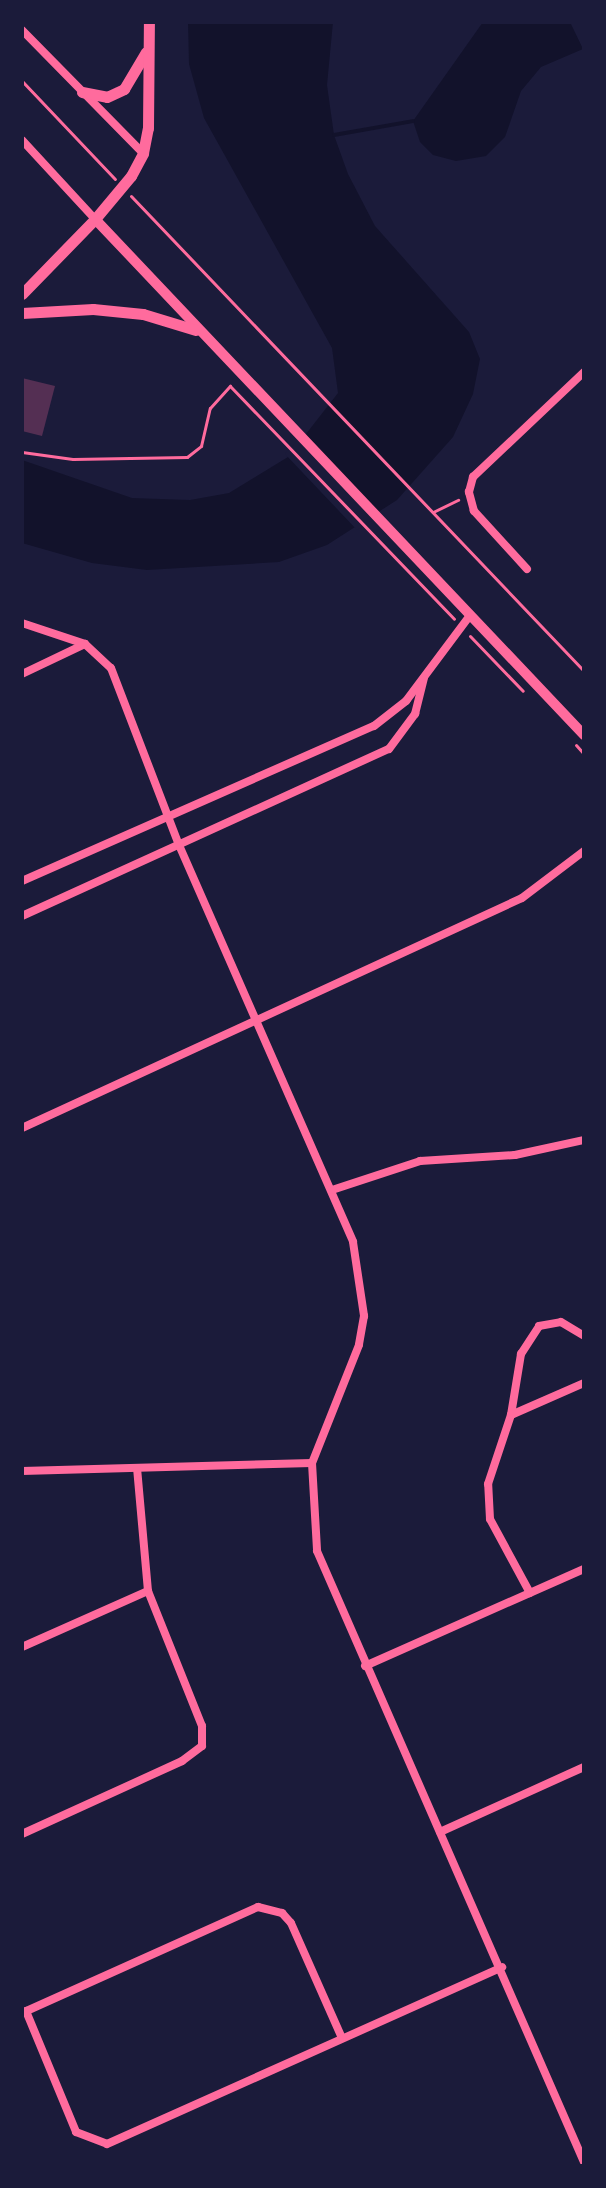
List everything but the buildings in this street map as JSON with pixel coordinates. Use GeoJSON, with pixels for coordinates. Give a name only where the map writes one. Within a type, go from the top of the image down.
{"type":"FeatureCollection","features":[{"type":"Feature","properties":{"kind":"main road"},"geometry":{"type":"LineString","coordinates":[[22,294],[95,219],[131,176],[143,153],[150,100],[146,52],[149,22]]}},
{"type":"Feature","properties":{"kind":"main road"},"geometry":{"type":"LineString","coordinates":[[82,92],[107,97],[124,89],[146,52]]}},
{"type":"Feature","properties":{"kind":"main road"},"geometry":{"type":"LineString","coordinates":[[22,313],[93,309],[143,314],[196,330]]}},
{"type":"Feature","properties":{"kind":"street"},"geometry":{"type":"LineString","coordinates":[[22,30],[143,153]]}},
{"type":"Feature","properties":{"kind":"street"},"geometry":{"type":"LineString","coordinates":[[22,140],[196,330],[288,437],[464,622],[584,735]]}},
{"type":"Feature","properties":{"kind":"street"},"geometry":{"type":"LineString","coordinates":[[527,569],[474,511],[469,492],[473,477],[584,372]]}},
{"type":"Feature","properties":{"kind":"street"},"geometry":{"type":"LineString","coordinates":[[22,881],[374,726],[406,701],[464,622]]}},
{"type":"Feature","properties":{"kind":"street"},"geometry":{"type":"LineString","coordinates":[[22,623],[85,644],[111,668],[179,845],[253,1019],[332,1190],[356,1254],[364,1316],[359,1345],[312,1463],[317,1551],[365,1666],[502,1967],[584,2162]]}},
{"type":"Feature","properties":{"kind":"street"},"geometry":{"type":"LineString","coordinates":[[22,674],[85,644]]}},
{"type":"Feature","properties":{"kind":"street"},"geometry":{"type":"LineString","coordinates":[[22,916],[389,749],[415,714],[427,670]]}},
{"type":"Feature","properties":{"kind":"street"},"geometry":{"type":"LineString","coordinates":[[22,1128],[253,1019],[522,898],[584,851]]}},
{"type":"Feature","properties":{"kind":"street"},"geometry":{"type":"LineString","coordinates":[[332,1190],[420,1161],[515,1155],[584,1140]]}},
{"type":"Feature","properties":{"kind":"street"},"geometry":{"type":"LineString","coordinates":[[530,1593],[486,1503],[511,1415],[521,1354],[539,1326],[561,1322],[584,1336]]}},
{"type":"Feature","properties":{"kind":"street"},"geometry":{"type":"LineString","coordinates":[[511,1415],[584,1383]]}},
{"type":"Feature","properties":{"kind":"street"},"geometry":{"type":"LineString","coordinates":[[22,1471],[312,1463]]}},
{"type":"Feature","properties":{"kind":"street"},"geometry":{"type":"LineString","coordinates":[[22,1834],[182,1761],[202,1746],[202,1726],[148,1591],[137,1468]]}},
{"type":"Feature","properties":{"kind":"street"},"geometry":{"type":"LineString","coordinates":[[365,1666],[584,1569]]}},
{"type":"Feature","properties":{"kind":"street"},"geometry":{"type":"LineString","coordinates":[[22,1647],[148,1591]]}},
{"type":"Feature","properties":{"kind":"street"},"geometry":{"type":"LineString","coordinates":[[440,1832],[584,1767]]}},
{"type":"Feature","properties":{"kind":"street"},"geometry":{"type":"LineString","coordinates":[[342,2038],[291,1923],[282,1913],[258,1907],[24,2012],[76,2132],[107,2144],[502,1967]]}},
{"type":"Feature","properties":{"kind":"path"},"geometry":{"type":"LineString","coordinates":[[22,81],[98,161]]}},
{"type":"Feature","properties":{"kind":"path"},"geometry":{"type":"LineString","coordinates":[[154,220],[584,671]]}},
{"type":"Feature","properties":{"kind":"path"},"geometry":{"type":"LineString","coordinates":[[22,452],[73,459],[187,457],[201,446],[210,408],[230,386],[288,437],[372,524],[533,701]]}},
{"type":"Feature","properties":{"kind":"path"},"geometry":{"type":"LineString","coordinates":[[433,512],[469,492]]}},
{"type":"Feature","properties":{"kind":"path"},"geometry":{"type":"LineString","coordinates":[[574,743],[584,754]]}},
{"type":"Feature","properties":{"kind":"shaded area"},"geometry":{"type":"Polygon","coordinates":[[[188,22],[333,22],[327,85],[334,135],[348,174],[375,226],[469,332],[480,359],[473,394],[453,437],[397,500],[327,545],[279,562],[147,570],[92,563],[22,543],[22,460],[132,498],[190,500],[229,493],[288,457],[338,393],[332,348],[204,118],[189,64],[188,22]]]}},
{"type":"Feature","properties":{"kind":"shaded area"},"geometry":{"type":"Polygon","coordinates":[[[483,22],[570,22],[583,49],[541,67],[521,91],[505,137],[486,156],[456,161],[433,155],[420,142],[413,121],[483,22]]]}},
{"type":"Feature","properties":{"kind":"pier"},"geometry":{"type":"Polygon","coordinates":[[[304,433],[381,515],[357,530],[285,454],[304,433]]]}},
{"type":"Feature","properties":{"kind":"waterway"},"geometry":{"type":"LineString","coordinates":[[334,135],[413,121]]}}]}
